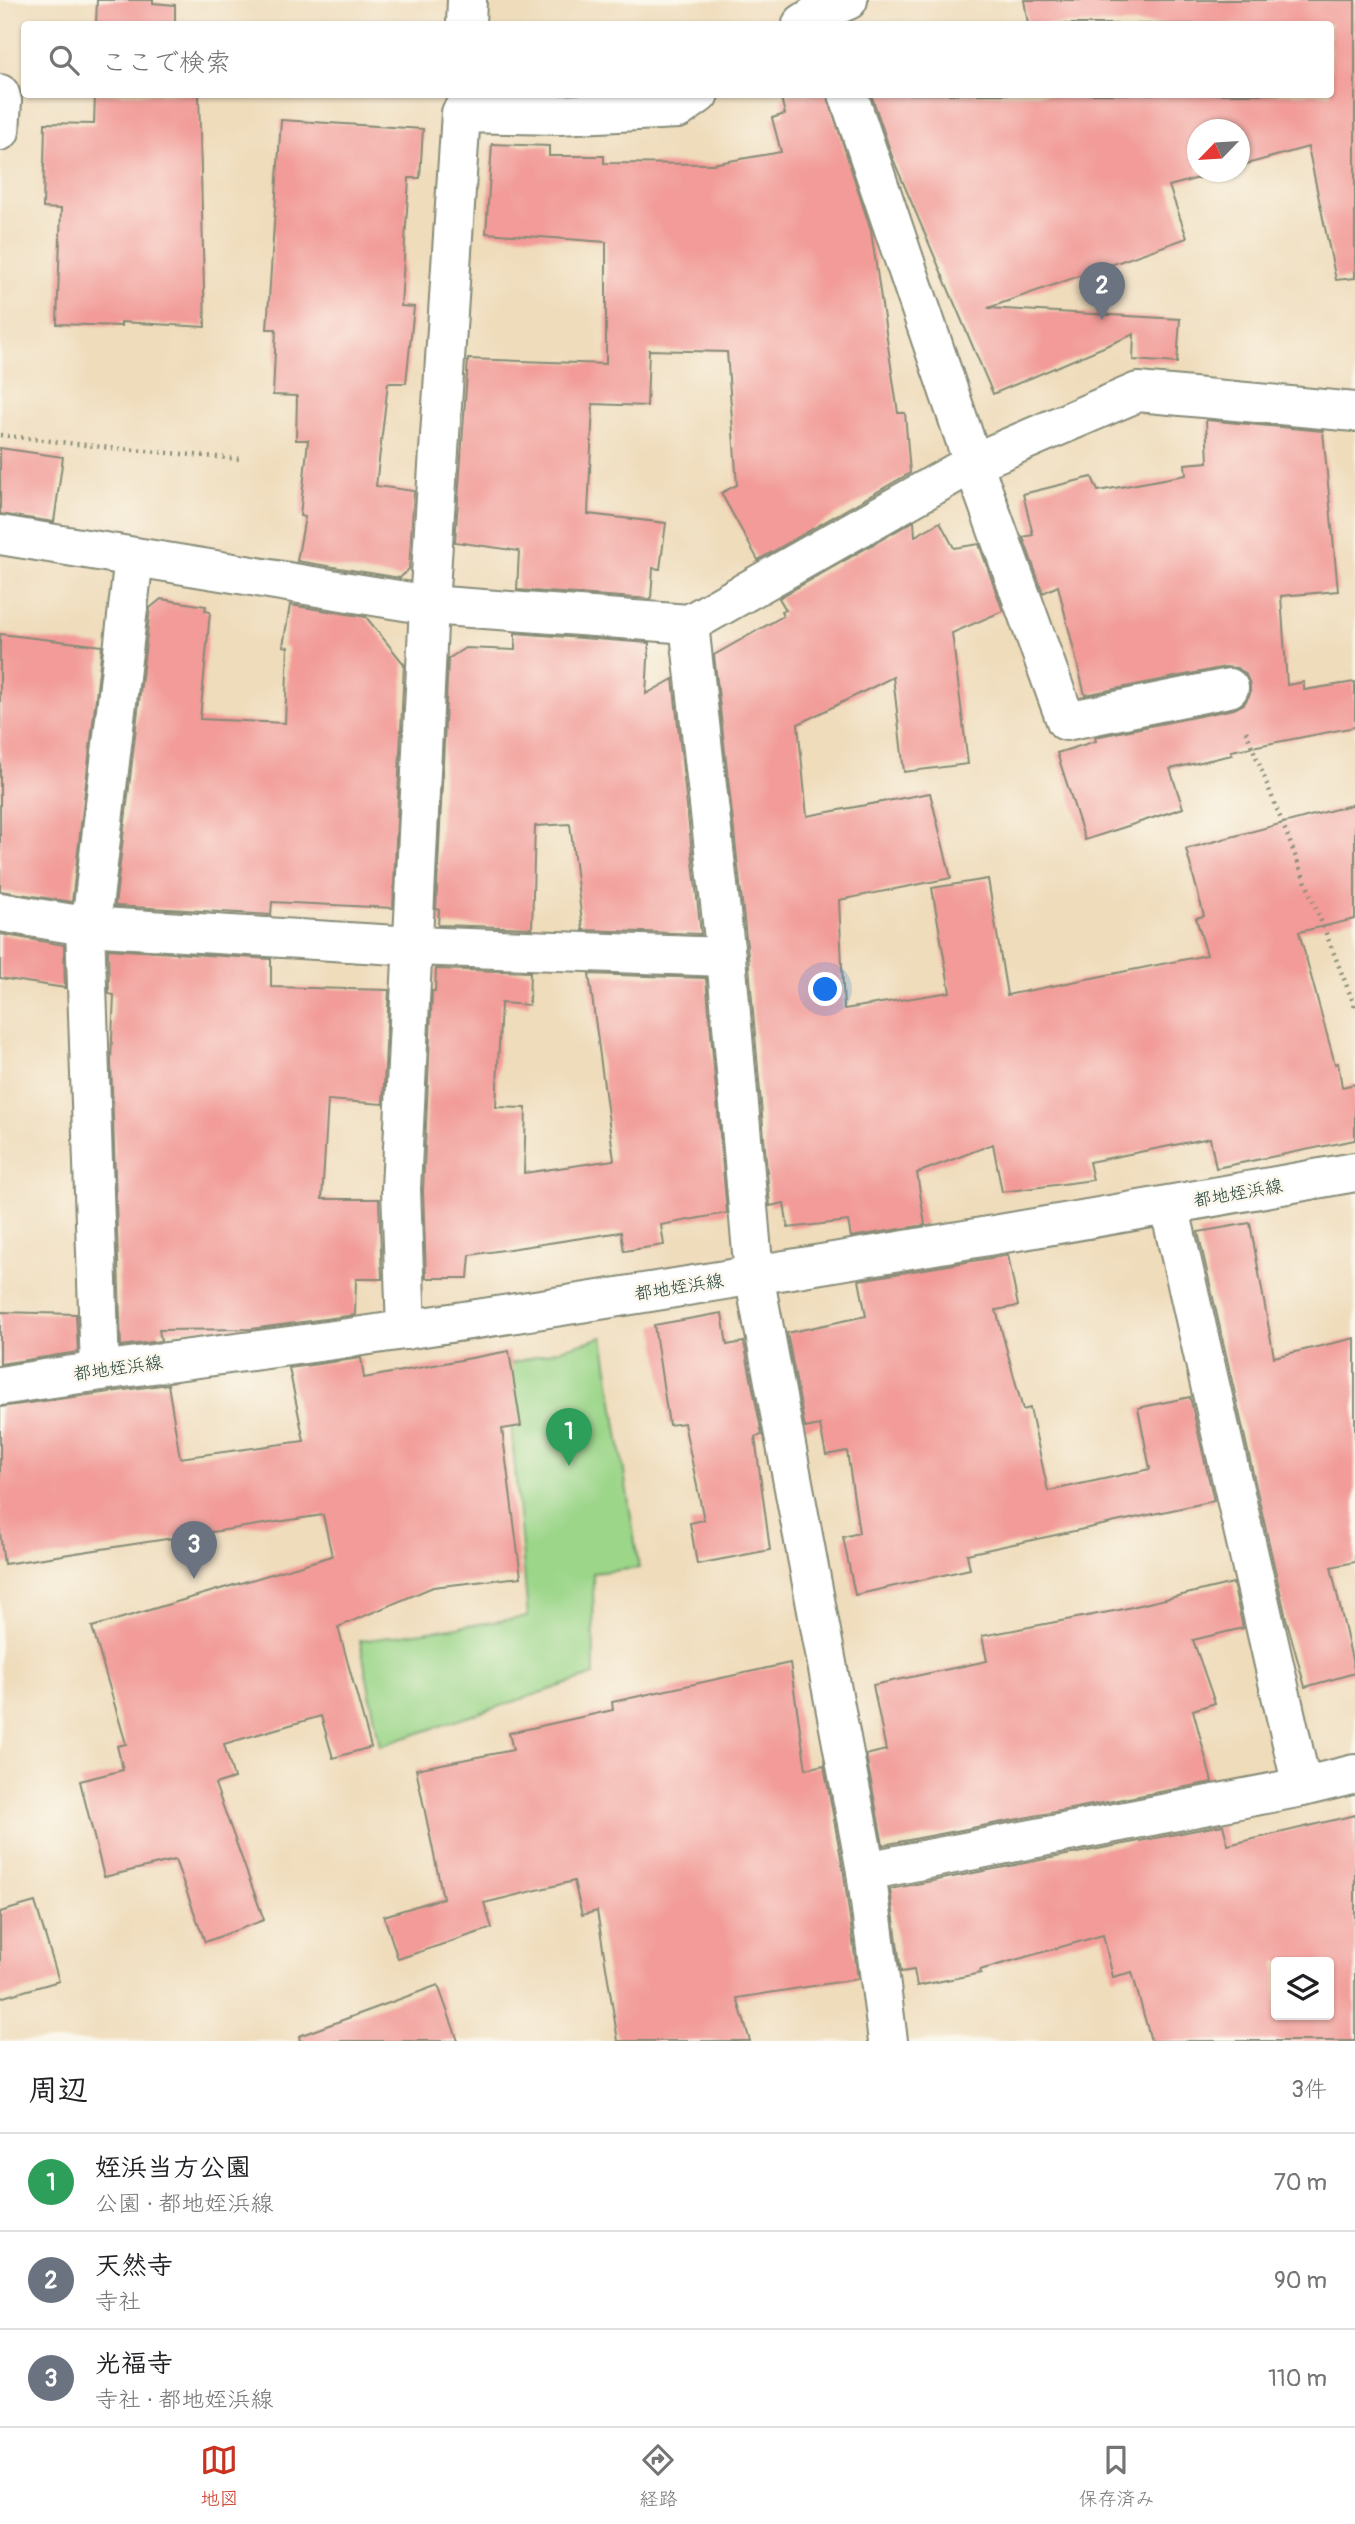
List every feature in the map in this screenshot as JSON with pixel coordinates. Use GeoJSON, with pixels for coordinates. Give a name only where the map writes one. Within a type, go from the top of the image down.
{"type":"FeatureCollection","features":[{"type":"Feature","properties":{"kind":"street"},"geometry":{"type":"LineString","coordinates":[[466,21],[467,0]]}},
{"type":"Feature","properties":{"kind":"street"},"geometry":{"type":"LineString","coordinates":[[406,1330],[401,1189],[412,946],[429,605],[462,104],[558,115],[678,109],[693,98]]}},
{"type":"Feature","properties":{"kind":"street"},"geometry":{"type":"LineString","coordinates":[[849,98],[973,463],[1066,721],[1230,688]]}},
{"type":"Feature","properties":{"kind":"street"},"geometry":{"type":"LineString","coordinates":[[0,535],[429,605],[689,624],[973,463],[1138,392],[1355,412]]}},
{"type":"Feature","properties":{"kind":"street"},"geometry":{"type":"LineString","coordinates":[[100,1370],[85,926],[93,907],[134,557]]}},
{"type":"Feature","properties":{"kind":"street"},"geometry":{"type":"LineString","coordinates":[[689,624],[726,957],[754,1275],[866,1871],[888,2041]]}},
{"type":"Feature","properties":{"kind":"street"},"geometry":{"type":"LineString","coordinates":[[0,912],[85,926],[412,946],[726,957]]}},
{"type":"Feature","properties":{"kind":"street","name":"都地姪浜線"},"geometry":{"type":"LineString","coordinates":[[0,1387],[100,1370],[406,1330],[754,1275],[1355,1172]]}},
{"type":"Feature","properties":{"kind":"street"},"geometry":{"type":"LineString","coordinates":[[1169,1205],[1302,1787]]}},
{"type":"Feature","properties":{"kind":"street"},"geometry":{"type":"LineString","coordinates":[[866,1871],[1302,1787],[1355,1774]]}},
{"type":"Feature","properties":{"kind":"path"},"geometry":{"type":"LineString","coordinates":[[0,435],[111,448],[241,458]]}},
{"type":"Feature","properties":{"kind":"path"},"geometry":{"type":"LineString","coordinates":[[1230,688],[1355,1007]]}},
{"type":"Feature","properties":{"kind":"green space"},"geometry":{"type":"Polygon","coordinates":[[[603,1337],[639,1568],[593,1573],[594,1675],[380,1746],[360,1641],[528,1617],[506,1365],[603,1337]]]}},
{"type":"Feature","properties":{"kind":"building"},"geometry":{"type":"Polygon","coordinates":[[[97,0],[153,0],[153,3],[175,5],[175,21],[96,21],[97,0]]]}},
{"type":"Feature","properties":{"kind":"building"},"geometry":{"type":"Polygon","coordinates":[[[1024,0],[1355,0],[1355,278],[1336,280],[1308,147],[1250,163],[1250,119],[1187,119],[1187,181],[1169,186],[1187,238],[988,308],[1180,319],[1177,363],[1133,360],[1134,334],[993,394],[893,159],[872,98],[1334,98],[1334,21],[1028,21],[1024,0]]]}},
{"type":"Feature","properties":{"kind":"building"},"geometry":{"type":"Polygon","coordinates":[[[95,98],[199,98],[205,327],[121,322],[121,326],[57,324],[61,209],[43,208],[45,123],[94,124],[95,98]]]}},
{"type":"Feature","properties":{"kind":"building"},"geometry":{"type":"Polygon","coordinates":[[[781,98],[828,98],[871,231],[898,413],[905,413],[910,473],[758,560],[721,493],[737,485],[727,352],[649,350],[647,406],[593,404],[588,514],[666,523],[660,569],[653,568],[651,599],[517,590],[519,551],[455,542],[468,359],[606,364],[606,242],[486,233],[492,144],[549,146],[549,156],[604,156],[604,163],[712,164],[781,152],[772,118],[785,114],[781,98]]]}},
{"type":"Feature","properties":{"kind":"building"},"geometry":{"type":"Polygon","coordinates":[[[281,120],[423,129],[420,178],[409,178],[401,306],[414,307],[406,383],[388,383],[376,486],[414,491],[409,569],[400,578],[297,561],[305,517],[300,516],[308,440],[296,440],[297,396],[273,395],[276,329],[267,329],[281,120]]]}},
{"type":"Feature","properties":{"kind":"building"},"geometry":{"type":"Polygon","coordinates":[[[1206,420],[1323,431],[1338,591],[1281,596],[1287,685],[1304,682],[1304,690],[1355,682],[1355,727],[1231,751],[1232,755],[1170,769],[1183,808],[1085,840],[1057,753],[1096,741],[1095,737],[1234,709],[1244,704],[1250,694],[1250,684],[1245,673],[1237,668],[1225,667],[1085,695],[1058,586],[1043,593],[1023,537],[1033,535],[1023,494],[1092,477],[1098,491],[1186,475],[1185,464],[1208,462],[1206,420]]]}},
{"type":"Feature","properties":{"kind":"building"},"geometry":{"type":"Polygon","coordinates":[[[0,448],[63,457],[54,522],[0,514],[0,448]]]}},
{"type":"Feature","properties":{"kind":"building"},"geometry":{"type":"Polygon","coordinates":[[[914,521],[915,536],[940,522],[954,548],[979,544],[1003,611],[952,633],[968,764],[904,772],[893,677],[798,724],[807,816],[930,793],[951,878],[839,900],[844,1009],[950,992],[932,888],[988,879],[1007,995],[1207,955],[1196,918],[1204,916],[1186,849],[1355,804],[1355,919],[1299,932],[1335,1064],[1338,1063],[1342,1087],[1355,1084],[1355,1140],[1216,1168],[1210,1138],[1089,1162],[1093,1180],[1002,1192],[993,1144],[917,1173],[925,1225],[851,1237],[848,1221],[788,1228],[784,1203],[770,1206],[748,955],[714,655],[783,616],[781,612],[786,610],[779,598],[914,521]]]}},
{"type":"Feature","properties":{"kind":"building"},"geometry":{"type":"Polygon","coordinates":[[[161,599],[206,606],[205,611],[210,612],[200,719],[285,723],[288,647],[283,646],[290,605],[366,617],[404,664],[393,908],[272,902],[271,915],[115,906],[150,608],[161,599]]]}},
{"type":"Feature","properties":{"kind":"building"},"geometry":{"type":"Polygon","coordinates":[[[515,633],[649,643],[646,694],[673,679],[701,934],[583,930],[570,824],[535,826],[532,928],[438,925],[439,910],[436,909],[448,659],[465,648],[515,650],[515,633]]]}},
{"type":"Feature","properties":{"kind":"building"},"geometry":{"type":"Polygon","coordinates":[[[0,634],[102,646],[72,902],[0,891],[0,634]]]}},
{"type":"Feature","properties":{"kind":"building"},"geometry":{"type":"Polygon","coordinates":[[[0,934],[64,945],[65,988],[0,978],[0,934]]]}},
{"type":"Feature","properties":{"kind":"building"},"geometry":{"type":"Polygon","coordinates":[[[108,949],[271,959],[271,987],[389,990],[383,1104],[328,1100],[322,1199],[379,1199],[382,1279],[356,1279],[355,1315],[251,1329],[159,1330],[161,1341],[121,1346],[111,1061],[114,995],[109,994],[108,949]]]}},
{"type":"Feature","properties":{"kind":"building"},"geometry":{"type":"Polygon","coordinates":[[[436,969],[530,972],[529,1005],[501,1003],[496,1107],[526,1108],[524,1173],[614,1160],[589,974],[706,978],[727,1213],[661,1225],[664,1245],[624,1251],[621,1232],[470,1255],[468,1278],[426,1278],[423,1191],[432,991],[435,991],[436,969]]]}},
{"type":"Feature","properties":{"kind":"building"},"geometry":{"type":"Polygon","coordinates":[[[1250,1223],[1274,1357],[1355,1338],[1355,1562],[1331,1567],[1355,1673],[1305,1687],[1286,1618],[1198,1232],[1250,1223]]]}},
{"type":"Feature","properties":{"kind":"building"},"geometry":{"type":"Polygon","coordinates":[[[1008,1255],[1018,1306],[996,1310],[1023,1410],[1030,1408],[1048,1491],[1150,1469],[1138,1408],[1190,1397],[1214,1501],[967,1554],[970,1569],[855,1595],[843,1537],[859,1533],[847,1451],[826,1455],[820,1425],[805,1428],[787,1333],[866,1316],[859,1280],[1008,1255]]]}},
{"type":"Feature","properties":{"kind":"building"},"geometry":{"type":"Polygon","coordinates":[[[0,1312],[76,1314],[78,1352],[0,1364],[0,1312]]]}},
{"type":"Feature","properties":{"kind":"building"},"geometry":{"type":"Polygon","coordinates":[[[722,1313],[727,1345],[744,1342],[762,1435],[755,1437],[770,1550],[697,1564],[690,1523],[704,1520],[684,1423],[669,1425],[654,1325],[722,1313]]]}},
{"type":"Feature","properties":{"kind":"building"},"geometry":{"type":"Polygon","coordinates":[[[509,1351],[521,1426],[502,1429],[521,1577],[433,1587],[338,1627],[371,1747],[333,1758],[321,1716],[224,1744],[234,1778],[215,1784],[264,1920],[205,1942],[175,1860],[104,1877],[80,1781],[123,1770],[117,1746],[126,1744],[92,1627],[332,1556],[323,1515],[4,1564],[0,1533],[0,1407],[168,1384],[180,1458],[304,1441],[289,1368],[361,1358],[364,1378],[509,1351]]]}},
{"type":"Feature","properties":{"kind":"building"},"geometry":{"type":"Polygon","coordinates":[[[1233,1583],[1243,1628],[1193,1640],[1215,1703],[1193,1710],[1212,1782],[883,1845],[866,1755],[886,1750],[873,1685],[987,1661],[982,1636],[1119,1610],[1233,1583]]]}},
{"type":"Feature","properties":{"kind":"building"},"geometry":{"type":"Polygon","coordinates":[[[790,1663],[806,1769],[824,1765],[844,1874],[858,1979],[737,1998],[750,2041],[618,2041],[597,1911],[582,1915],[574,1881],[484,1903],[492,1928],[398,1959],[384,1916],[443,1898],[416,1769],[513,1750],[509,1733],[613,1710],[612,1702],[790,1663]]]}},
{"type":"Feature","properties":{"kind":"building"},"geometry":{"type":"Polygon","coordinates":[[[1355,1815],[1355,2041],[1151,2041],[1132,1972],[1113,1977],[1103,1935],[980,1970],[981,1973],[917,1986],[914,1970],[901,1972],[890,1889],[1223,1825],[1228,1845],[1355,1815]]]}},
{"type":"Feature","properties":{"kind":"building"},"geometry":{"type":"Polygon","coordinates":[[[35,1902],[59,1981],[0,1998],[0,1912],[35,1902]]]}},
{"type":"Feature","properties":{"kind":"building"},"geometry":{"type":"Polygon","coordinates":[[[438,1985],[458,2041],[300,2041],[299,2036],[438,1985]]]}},
{"type":"Feature","properties":{"kind":"place","name":"天然寺"},"geometry":{"type":"Point","coordinates":[1102,320]}},
{"type":"Feature","properties":{"kind":"place","name":"姪浜当方公園"},"geometry":{"type":"Point","coordinates":[569,1466]}},
{"type":"Feature","properties":{"kind":"place","name":"光福寺"},"geometry":{"type":"Point","coordinates":[194,1579]}}]}
